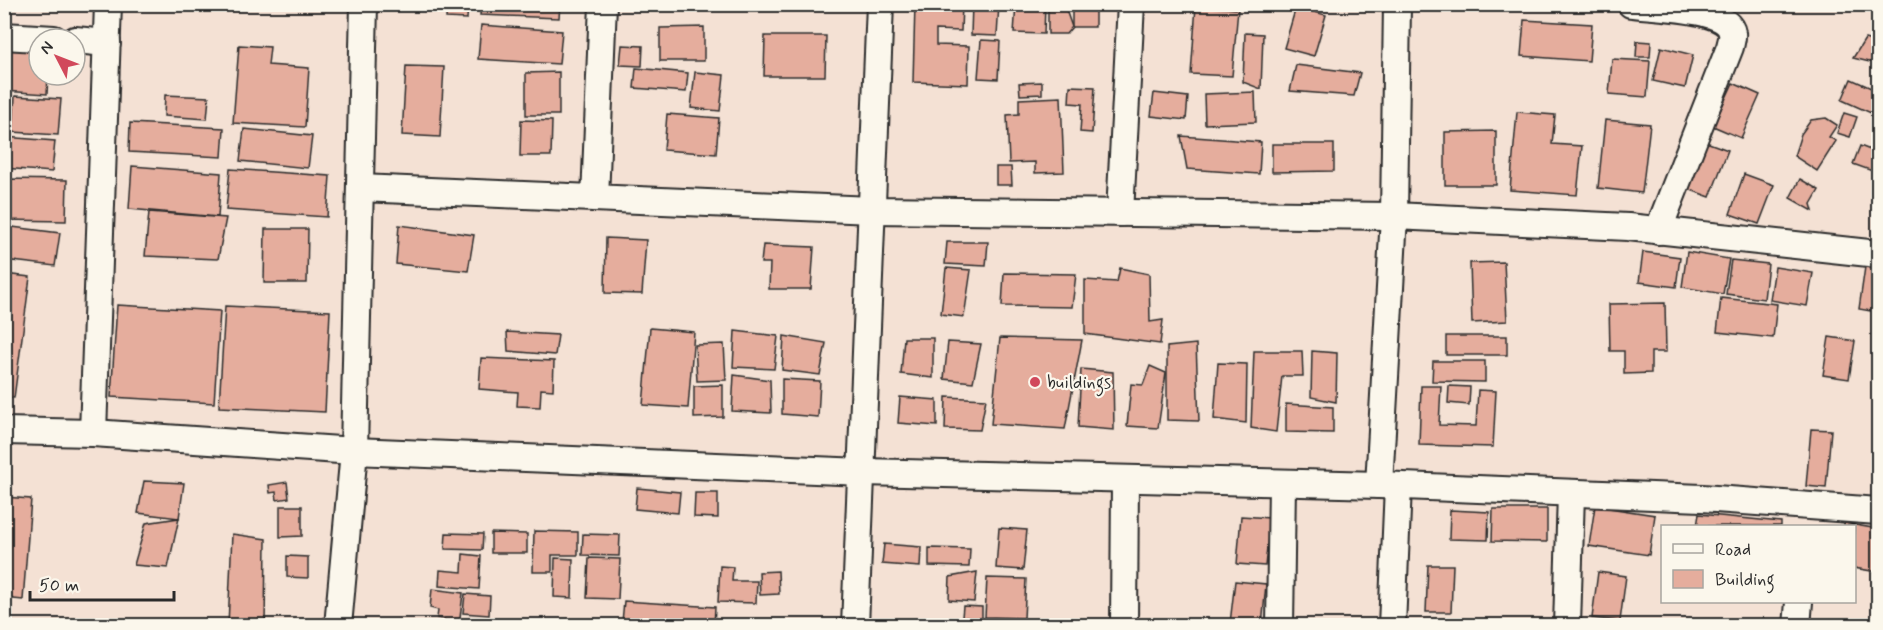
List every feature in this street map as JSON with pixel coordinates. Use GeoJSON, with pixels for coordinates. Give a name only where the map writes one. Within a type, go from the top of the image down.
{"type":"FeatureCollection","features":[{"type":"Feature","properties":{"kind":"street"},"geometry":{"type":"LineString","coordinates":[[93,433],[108,4]]}},
{"type":"Feature","properties":{"kind":"street"},"geometry":{"type":"LineString","coordinates":[[338,626],[354,451],[364,4]]}},
{"type":"Feature","properties":{"kind":"street"},"geometry":{"type":"LineString","coordinates":[[595,198],[603,4]]}},
{"type":"Feature","properties":{"kind":"street"},"geometry":{"type":"LineString","coordinates":[[855,626],[863,472],[880,4]]}},
{"type":"Feature","properties":{"kind":"street"},"geometry":{"type":"LineString","coordinates":[[1120,213],[1131,4]]}},
{"type":"Feature","properties":{"kind":"street"},"geometry":{"type":"LineString","coordinates":[[1392,626],[1389,486],[1397,4]]}},
{"type":"Feature","properties":{"kind":"street"},"geometry":{"type":"LineString","coordinates":[[1631,4],[1701,12],[1721,18],[1730,26],[1733,34],[1658,231]]}},
{"type":"Feature","properties":{"kind":"street"},"geometry":{"type":"LineString","coordinates":[[4,36],[27,37]]}},
{"type":"Feature","properties":{"kind":"street"},"geometry":{"type":"LineString","coordinates":[[87,41],[107,43]]}},
{"type":"Feature","properties":{"kind":"street"},"geometry":{"type":"LineString","coordinates":[[360,188],[872,210],[1394,216],[1628,228],[1878,254]]}},
{"type":"Feature","properties":{"kind":"street"},"geometry":{"type":"LineString","coordinates":[[4,431],[93,433],[354,451],[863,472],[1389,486],[1702,498],[1804,516],[1878,511]]}},
{"type":"Feature","properties":{"kind":"street"},"geometry":{"type":"LineString","coordinates":[[1124,626],[1125,479]]}},
{"type":"Feature","properties":{"kind":"street"},"geometry":{"type":"LineString","coordinates":[[1280,626],[1282,483]]}},
{"type":"Feature","properties":{"kind":"street"},"geometry":{"type":"LineString","coordinates":[[1568,626],[1571,493]]}},
{"type":"Feature","properties":{"kind":"street"},"geometry":{"type":"LineString","coordinates":[[1797,626],[1799,603]]}},
{"type":"Feature","properties":{"kind":"building"},"geometry":{"type":"Polygon","coordinates":[[[447,4],[468,4],[467,19],[446,18],[447,4]]]}},
{"type":"Feature","properties":{"kind":"building"},"geometry":{"type":"Polygon","coordinates":[[[481,4],[560,4],[559,18],[480,15],[481,4]]]}},
{"type":"Feature","properties":{"kind":"building"},"geometry":{"type":"Polygon","coordinates":[[[915,4],[962,4],[961,31],[936,30],[936,45],[969,46],[968,84],[913,82],[915,4]]]}},
{"type":"Feature","properties":{"kind":"building"},"geometry":{"type":"Polygon","coordinates":[[[972,4],[999,4],[997,36],[971,35],[972,4]]]}},
{"type":"Feature","properties":{"kind":"building"},"geometry":{"type":"Polygon","coordinates":[[[1016,4],[1045,4],[1044,34],[1014,33],[1016,4]]]}},
{"type":"Feature","properties":{"kind":"building"},"geometry":{"type":"Polygon","coordinates":[[[1072,4],[1095,4],[1095,27],[1072,27],[1072,4]]]}},
{"type":"Feature","properties":{"kind":"building"},"geometry":{"type":"Polygon","coordinates":[[[1196,6],[1238,9],[1232,76],[1191,74],[1196,6]]]}},
{"type":"Feature","properties":{"kind":"building"},"geometry":{"type":"Polygon","coordinates":[[[1296,7],[1326,15],[1314,56],[1284,48],[1296,7]]]}},
{"type":"Feature","properties":{"kind":"building"},"geometry":{"type":"Polygon","coordinates":[[[1048,10],[1066,10],[1072,27],[1066,34],[1048,34],[1048,10]]]}},
{"type":"Feature","properties":{"kind":"building"},"geometry":{"type":"Polygon","coordinates":[[[1524,20],[1592,24],[1589,61],[1521,56],[1524,20]]]}},
{"type":"Feature","properties":{"kind":"building"},"geometry":{"type":"Polygon","coordinates":[[[481,25],[562,31],[559,64],[478,59],[481,25]]]}},
{"type":"Feature","properties":{"kind":"building"},"geometry":{"type":"Polygon","coordinates":[[[704,27],[704,61],[660,61],[660,28],[704,27]]]}},
{"type":"Feature","properties":{"kind":"building"},"geometry":{"type":"Polygon","coordinates":[[[1245,33],[1263,34],[1261,89],[1243,82],[1245,33]]]}},
{"type":"Feature","properties":{"kind":"building"},"geometry":{"type":"Polygon","coordinates":[[[765,36],[826,36],[825,76],[764,76],[765,36]]]}},
{"type":"Feature","properties":{"kind":"building"},"geometry":{"type":"Polygon","coordinates":[[[1865,39],[1878,43],[1878,64],[1853,58],[1865,39]]]}},
{"type":"Feature","properties":{"kind":"building"},"geometry":{"type":"Polygon","coordinates":[[[981,40],[1000,41],[998,79],[978,78],[981,40]]]}},
{"type":"Feature","properties":{"kind":"building"},"geometry":{"type":"Polygon","coordinates":[[[1637,41],[1651,42],[1650,57],[1636,57],[1637,41]]]}},
{"type":"Feature","properties":{"kind":"building"},"geometry":{"type":"Polygon","coordinates":[[[239,45],[270,47],[268,65],[309,68],[305,127],[233,123],[239,45]]]}},
{"type":"Feature","properties":{"kind":"building"},"geometry":{"type":"Polygon","coordinates":[[[622,45],[643,46],[642,66],[620,65],[622,45]]]}},
{"type":"Feature","properties":{"kind":"building"},"geometry":{"type":"Polygon","coordinates":[[[1661,47],[1693,55],[1685,88],[1653,81],[1661,47]]]}},
{"type":"Feature","properties":{"kind":"building"},"geometry":{"type":"Polygon","coordinates":[[[4,48],[27,49],[27,87],[47,87],[47,94],[4,91],[4,48]]]}},
{"type":"Feature","properties":{"kind":"building"},"geometry":{"type":"Polygon","coordinates":[[[1612,59],[1650,61],[1647,97],[1609,94],[1612,59]]]}},
{"type":"Feature","properties":{"kind":"building"},"geometry":{"type":"Polygon","coordinates":[[[1296,65],[1360,73],[1354,96],[1290,91],[1296,65]]]}},
{"type":"Feature","properties":{"kind":"building"},"geometry":{"type":"Polygon","coordinates":[[[406,66],[444,67],[440,137],[402,135],[406,66]]]}},
{"type":"Feature","properties":{"kind":"building"},"geometry":{"type":"Polygon","coordinates":[[[636,68],[688,73],[686,92],[634,88],[636,68]]]}},
{"type":"Feature","properties":{"kind":"building"},"geometry":{"type":"Polygon","coordinates":[[[559,72],[559,115],[526,115],[526,73],[559,72]]]}},
{"type":"Feature","properties":{"kind":"building"},"geometry":{"type":"Polygon","coordinates":[[[695,72],[724,75],[720,111],[691,108],[695,72]]]}},
{"type":"Feature","properties":{"kind":"building"},"geometry":{"type":"Polygon","coordinates":[[[1851,79],[1878,91],[1871,113],[1842,100],[1851,79]]]}},
{"type":"Feature","properties":{"kind":"building"},"geometry":{"type":"Polygon","coordinates":[[[1042,82],[1042,94],[1020,95],[1019,83],[1042,82]]]}},
{"type":"Feature","properties":{"kind":"building"},"geometry":{"type":"Polygon","coordinates":[[[1733,83],[1760,95],[1741,138],[1713,126],[1733,83]]]}},
{"type":"Feature","properties":{"kind":"building"},"geometry":{"type":"Polygon","coordinates":[[[1070,86],[1095,87],[1092,133],[1080,132],[1082,104],[1069,103],[1070,86]]]}},
{"type":"Feature","properties":{"kind":"building"},"geometry":{"type":"Polygon","coordinates":[[[1255,92],[1256,122],[1205,124],[1204,94],[1255,92]]]}},
{"type":"Feature","properties":{"kind":"building"},"geometry":{"type":"Polygon","coordinates":[[[1154,93],[1188,97],[1186,120],[1151,116],[1154,93]]]}},
{"type":"Feature","properties":{"kind":"building"},"geometry":{"type":"Polygon","coordinates":[[[165,95],[209,97],[207,119],[164,116],[165,95]]]}},
{"type":"Feature","properties":{"kind":"building"},"geometry":{"type":"Polygon","coordinates":[[[15,96],[61,99],[58,135],[13,132],[15,96]]]}},
{"type":"Feature","properties":{"kind":"building"},"geometry":{"type":"Polygon","coordinates":[[[1061,97],[1064,172],[1035,173],[1035,162],[1009,163],[1007,115],[1019,114],[1019,99],[1061,97]]]}},
{"type":"Feature","properties":{"kind":"building"},"geometry":{"type":"Polygon","coordinates":[[[1517,112],[1555,115],[1552,144],[1582,146],[1577,195],[1510,190],[1517,112]]]}},
{"type":"Feature","properties":{"kind":"building"},"geometry":{"type":"Polygon","coordinates":[[[1844,113],[1857,117],[1850,137],[1837,133],[1844,113]]]}},
{"type":"Feature","properties":{"kind":"building"},"geometry":{"type":"Polygon","coordinates":[[[667,114],[719,118],[716,154],[664,150],[667,114]]]}},
{"type":"Feature","properties":{"kind":"building"},"geometry":{"type":"Polygon","coordinates":[[[1826,118],[1837,125],[1829,137],[1836,141],[1817,171],[1794,156],[1801,134],[1811,120],[1826,118]]]}},
{"type":"Feature","properties":{"kind":"building"},"geometry":{"type":"Polygon","coordinates":[[[521,120],[552,121],[551,156],[520,156],[521,120]]]}},
{"type":"Feature","properties":{"kind":"building"},"geometry":{"type":"Polygon","coordinates":[[[1605,120],[1650,124],[1642,193],[1598,188],[1605,120]]]}},
{"type":"Feature","properties":{"kind":"building"},"geometry":{"type":"Polygon","coordinates":[[[130,123],[224,128],[222,157],[129,152],[130,123]]]}},
{"type":"Feature","properties":{"kind":"building"},"geometry":{"type":"Polygon","coordinates":[[[244,129],[312,136],[308,168],[240,161],[244,129]]]}},
{"type":"Feature","properties":{"kind":"building"},"geometry":{"type":"Polygon","coordinates":[[[1496,131],[1496,185],[1445,185],[1445,132],[1496,131]]]}},
{"type":"Feature","properties":{"kind":"building"},"geometry":{"type":"Polygon","coordinates":[[[1181,136],[1261,142],[1259,174],[1187,169],[1181,136]]]}},
{"type":"Feature","properties":{"kind":"building"},"geometry":{"type":"Polygon","coordinates":[[[4,137],[55,141],[52,172],[4,168],[4,137]]]}},
{"type":"Feature","properties":{"kind":"building"},"geometry":{"type":"Polygon","coordinates":[[[1706,142],[1728,150],[1710,197],[1688,189],[1706,142]]]}},
{"type":"Feature","properties":{"kind":"building"},"geometry":{"type":"Polygon","coordinates":[[[1272,144],[1334,144],[1334,171],[1272,172],[1272,144]]]}},
{"type":"Feature","properties":{"kind":"building"},"geometry":{"type":"Polygon","coordinates":[[[1860,146],[1878,153],[1878,173],[1853,164],[1860,146]]]}},
{"type":"Feature","properties":{"kind":"building"},"geometry":{"type":"Polygon","coordinates":[[[132,166],[221,173],[218,217],[129,209],[132,166]]]}},
{"type":"Feature","properties":{"kind":"building"},"geometry":{"type":"Polygon","coordinates":[[[996,167],[1011,167],[1012,185],[996,185],[996,167]]]}},
{"type":"Feature","properties":{"kind":"building"},"geometry":{"type":"Polygon","coordinates":[[[230,169],[330,176],[327,217],[226,210],[230,169]]]}},
{"type":"Feature","properties":{"kind":"building"},"geometry":{"type":"Polygon","coordinates":[[[1744,174],[1774,185],[1759,224],[1730,214],[1744,174]]]}},
{"type":"Feature","properties":{"kind":"building"},"geometry":{"type":"Polygon","coordinates":[[[4,179],[67,180],[66,221],[4,220],[4,179]]]}},
{"type":"Feature","properties":{"kind":"building"},"geometry":{"type":"Polygon","coordinates":[[[1800,179],[1819,190],[1811,204],[1813,211],[1790,198],[1800,179]]]}},
{"type":"Feature","properties":{"kind":"building"},"geometry":{"type":"Polygon","coordinates":[[[149,212],[226,218],[218,259],[145,256],[149,212]]]}},
{"type":"Feature","properties":{"kind":"building"},"geometry":{"type":"Polygon","coordinates":[[[399,225],[474,235],[468,271],[396,264],[399,225]]]}},
{"type":"Feature","properties":{"kind":"building"},"geometry":{"type":"Polygon","coordinates":[[[4,226],[60,233],[55,266],[4,260],[4,226]]]}},
{"type":"Feature","properties":{"kind":"building"},"geometry":{"type":"Polygon","coordinates":[[[265,229],[308,229],[307,283],[264,283],[265,229]]]}},
{"type":"Feature","properties":{"kind":"building"},"geometry":{"type":"Polygon","coordinates":[[[606,238],[646,240],[642,294],[605,293],[606,238]]]}},
{"type":"Feature","properties":{"kind":"building"},"geometry":{"type":"Polygon","coordinates":[[[947,242],[988,242],[986,266],[945,264],[947,242]]]}},
{"type":"Feature","properties":{"kind":"building"},"geometry":{"type":"Polygon","coordinates":[[[763,245],[814,247],[811,289],[769,289],[770,263],[761,263],[763,245]]]}},
{"type":"Feature","properties":{"kind":"building"},"geometry":{"type":"Polygon","coordinates":[[[1643,252],[1680,257],[1676,287],[1639,282],[1643,252]]]}},
{"type":"Feature","properties":{"kind":"building"},"geometry":{"type":"Polygon","coordinates":[[[1687,252],[1729,259],[1723,294],[1682,287],[1687,252]]]}},
{"type":"Feature","properties":{"kind":"building"},"geometry":{"type":"Polygon","coordinates":[[[1731,260],[1768,264],[1764,299],[1726,294],[1731,260]]]}},
{"type":"Feature","properties":{"kind":"building"},"geometry":{"type":"Polygon","coordinates":[[[1504,262],[1507,321],[1472,323],[1470,263],[1504,262]]]}},
{"type":"Feature","properties":{"kind":"building"},"geometry":{"type":"Polygon","coordinates":[[[1775,267],[1813,273],[1807,306],[1770,300],[1775,267]]]}},
{"type":"Feature","properties":{"kind":"building"},"geometry":{"type":"Polygon","coordinates":[[[1865,267],[1878,269],[1877,312],[1859,309],[1865,267]]]}},
{"type":"Feature","properties":{"kind":"building"},"geometry":{"type":"Polygon","coordinates":[[[946,268],[971,270],[964,317],[941,314],[946,268]]]}},
{"type":"Feature","properties":{"kind":"building","name":"buildings"},"geometry":{"type":"Polygon","coordinates":[[[1120,268],[1149,274],[1150,322],[1163,320],[1160,344],[1085,334],[1085,280],[1117,282],[1120,268]]]}},
{"type":"Feature","properties":{"kind":"building"},"geometry":{"type":"Polygon","coordinates":[[[1004,273],[1076,274],[1072,307],[1002,306],[1004,273]]]}},
{"type":"Feature","properties":{"kind":"building"},"geometry":{"type":"Polygon","coordinates":[[[4,274],[30,277],[14,398],[4,397],[4,274]]]}},
{"type":"Feature","properties":{"kind":"building"},"geometry":{"type":"Polygon","coordinates":[[[1721,298],[1777,304],[1773,338],[1717,332],[1721,298]]]}},
{"type":"Feature","properties":{"kind":"building"},"geometry":{"type":"Polygon","coordinates":[[[1665,303],[1666,352],[1651,352],[1651,373],[1624,374],[1624,351],[1610,351],[1609,304],[1665,303]]]}},
{"type":"Feature","properties":{"kind":"building"},"geometry":{"type":"Polygon","coordinates":[[[117,305],[220,311],[214,403],[111,397],[117,305]]]}},
{"type":"Feature","properties":{"kind":"building"},"geometry":{"type":"Polygon","coordinates":[[[225,306],[330,311],[325,412],[219,407],[225,306]]]}},
{"type":"Feature","properties":{"kind":"building"},"geometry":{"type":"Polygon","coordinates":[[[650,328],[694,332],[688,408],[643,405],[650,328]]]}},
{"type":"Feature","properties":{"kind":"building"},"geometry":{"type":"Polygon","coordinates":[[[735,331],[778,336],[774,369],[733,367],[735,331]]]}},
{"type":"Feature","properties":{"kind":"building"},"geometry":{"type":"Polygon","coordinates":[[[507,332],[558,335],[555,355],[508,351],[507,332]]]}},
{"type":"Feature","properties":{"kind":"building"},"geometry":{"type":"Polygon","coordinates":[[[784,336],[826,343],[820,375],[782,370],[784,336]]]}},
{"type":"Feature","properties":{"kind":"building"},"geometry":{"type":"Polygon","coordinates":[[[1446,336],[1507,336],[1507,355],[1446,355],[1446,336]]]}},
{"type":"Feature","properties":{"kind":"building"},"geometry":{"type":"Polygon","coordinates":[[[1829,337],[1855,341],[1849,379],[1823,375],[1829,337]]]}},
{"type":"Feature","properties":{"kind":"building"},"geometry":{"type":"Polygon","coordinates":[[[1878,337],[1878,391],[1874,390],[1878,337]]]}},
{"type":"Feature","properties":{"kind":"building"},"geometry":{"type":"Polygon","coordinates":[[[904,338],[933,338],[933,378],[901,374],[904,338]]]}},
{"type":"Feature","properties":{"kind":"building","name":"buildings"},"geometry":{"type":"Polygon","coordinates":[[[1000,338],[1082,340],[1065,429],[991,424],[1000,338]]]}},
{"type":"Feature","properties":{"kind":"building"},"geometry":{"type":"Polygon","coordinates":[[[948,342],[981,344],[973,382],[944,379],[948,342]]]}},
{"type":"Feature","properties":{"kind":"building"},"geometry":{"type":"Polygon","coordinates":[[[724,344],[726,380],[697,381],[695,345],[724,344]]]}},
{"type":"Feature","properties":{"kind":"building"},"geometry":{"type":"Polygon","coordinates":[[[1196,344],[1199,421],[1167,420],[1167,347],[1196,344]]]}},
{"type":"Feature","properties":{"kind":"building"},"geometry":{"type":"Polygon","coordinates":[[[1254,351],[1302,351],[1303,376],[1282,376],[1276,432],[1251,428],[1254,351]]]}},
{"type":"Feature","properties":{"kind":"building"},"geometry":{"type":"Polygon","coordinates":[[[1312,351],[1337,353],[1336,402],[1311,397],[1312,351]]]}},
{"type":"Feature","properties":{"kind":"building"},"geometry":{"type":"Polygon","coordinates":[[[481,358],[554,361],[553,390],[541,389],[540,407],[517,406],[518,392],[479,389],[481,358]]]}},
{"type":"Feature","properties":{"kind":"building"},"geometry":{"type":"Polygon","coordinates":[[[1433,361],[1485,361],[1485,382],[1432,381],[1433,361]]]}},
{"type":"Feature","properties":{"kind":"building"},"geometry":{"type":"Polygon","coordinates":[[[1218,363],[1247,364],[1246,423],[1214,419],[1218,363]]]}},
{"type":"Feature","properties":{"kind":"building","name":"buildings"},"geometry":{"type":"Polygon","coordinates":[[[1150,366],[1166,373],[1158,428],[1127,426],[1131,384],[1143,385],[1150,366]]]}},
{"type":"Feature","properties":{"kind":"building","name":"buildings"},"geometry":{"type":"Polygon","coordinates":[[[1081,369],[1113,372],[1114,430],[1078,427],[1081,369]]]}},
{"type":"Feature","properties":{"kind":"building"},"geometry":{"type":"Polygon","coordinates":[[[734,375],[770,380],[771,413],[732,411],[734,375]]]}},
{"type":"Feature","properties":{"kind":"building"},"geometry":{"type":"Polygon","coordinates":[[[782,379],[820,381],[818,417],[782,414],[782,379]]]}},
{"type":"Feature","properties":{"kind":"building"},"geometry":{"type":"Polygon","coordinates":[[[723,385],[723,417],[694,418],[694,386],[723,385]]]}},
{"type":"Feature","properties":{"kind":"building"},"geometry":{"type":"Polygon","coordinates":[[[1421,386],[1441,386],[1439,425],[1476,426],[1478,390],[1496,391],[1493,447],[1419,445],[1421,386]]]}},
{"type":"Feature","properties":{"kind":"building"},"geometry":{"type":"Polygon","coordinates":[[[1449,386],[1470,387],[1469,405],[1448,403],[1449,386]]]}},
{"type":"Feature","properties":{"kind":"building"},"geometry":{"type":"Polygon","coordinates":[[[900,397],[937,400],[937,426],[898,423],[900,397]]]}},
{"type":"Feature","properties":{"kind":"building"},"geometry":{"type":"Polygon","coordinates":[[[946,397],[986,399],[980,430],[945,429],[946,397]]]}},
{"type":"Feature","properties":{"kind":"building"},"geometry":{"type":"Polygon","coordinates":[[[1286,404],[1333,407],[1333,433],[1286,432],[1286,404]]]}},
{"type":"Feature","properties":{"kind":"building"},"geometry":{"type":"Polygon","coordinates":[[[1811,429],[1831,430],[1826,488],[1806,486],[1811,429]]]}},
{"type":"Feature","properties":{"kind":"building"},"geometry":{"type":"Polygon","coordinates":[[[144,481],[184,483],[179,518],[138,513],[144,481]]]}},
{"type":"Feature","properties":{"kind":"building"},"geometry":{"type":"Polygon","coordinates":[[[287,482],[289,498],[277,500],[276,492],[270,493],[269,485],[287,482]]]}},
{"type":"Feature","properties":{"kind":"building"},"geometry":{"type":"Polygon","coordinates":[[[637,488],[680,492],[678,513],[635,509],[637,488]]]}},
{"type":"Feature","properties":{"kind":"building"},"geometry":{"type":"Polygon","coordinates":[[[695,493],[718,493],[718,518],[694,517],[695,493]]]}},
{"type":"Feature","properties":{"kind":"building"},"geometry":{"type":"Polygon","coordinates":[[[4,497],[31,499],[23,600],[4,598],[4,497]]]}},
{"type":"Feature","properties":{"kind":"building"},"geometry":{"type":"Polygon","coordinates":[[[280,506],[302,506],[302,536],[280,537],[280,506]]]}},
{"type":"Feature","properties":{"kind":"building"},"geometry":{"type":"Polygon","coordinates":[[[1595,506],[1655,515],[1649,555],[1589,546],[1595,506]]]}},
{"type":"Feature","properties":{"kind":"building"},"geometry":{"type":"Polygon","coordinates":[[[1493,509],[1547,509],[1547,542],[1492,541],[1493,509]]]}},
{"type":"Feature","properties":{"kind":"building"},"geometry":{"type":"Polygon","coordinates":[[[1450,510],[1489,512],[1488,540],[1449,539],[1450,510]]]}},
{"type":"Feature","properties":{"kind":"building"},"geometry":{"type":"Polygon","coordinates":[[[1699,514],[1781,522],[1781,525],[1697,525],[1699,514]]]}},
{"type":"Feature","properties":{"kind":"building"},"geometry":{"type":"Polygon","coordinates":[[[1241,516],[1270,518],[1265,566],[1237,564],[1241,516]]]}},
{"type":"Feature","properties":{"kind":"building"},"geometry":{"type":"Polygon","coordinates":[[[179,518],[168,568],[134,565],[146,523],[179,518]]]}},
{"type":"Feature","properties":{"kind":"building"},"geometry":{"type":"Polygon","coordinates":[[[1856,525],[1878,529],[1878,572],[1856,568],[1856,525]]]}},
{"type":"Feature","properties":{"kind":"building"},"geometry":{"type":"Polygon","coordinates":[[[999,528],[1027,530],[1023,570],[996,568],[999,528]]]}},
{"type":"Feature","properties":{"kind":"building"},"geometry":{"type":"Polygon","coordinates":[[[534,531],[578,532],[578,555],[552,555],[552,572],[533,572],[534,531]]]}},
{"type":"Feature","properties":{"kind":"building"},"geometry":{"type":"Polygon","coordinates":[[[446,533],[483,534],[482,550],[445,549],[446,533]]]}},
{"type":"Feature","properties":{"kind":"building"},"geometry":{"type":"Polygon","coordinates":[[[491,533],[527,534],[527,553],[491,553],[491,533]]]}},
{"type":"Feature","properties":{"kind":"building"},"geometry":{"type":"Polygon","coordinates":[[[232,534],[266,539],[265,626],[228,626],[232,534]]]}},
{"type":"Feature","properties":{"kind":"building"},"geometry":{"type":"Polygon","coordinates":[[[583,534],[620,535],[619,556],[582,555],[583,534]]]}},
{"type":"Feature","properties":{"kind":"building"},"geometry":{"type":"Polygon","coordinates":[[[884,544],[921,547],[920,567],[882,564],[884,544]]]}},
{"type":"Feature","properties":{"kind":"building"},"geometry":{"type":"Polygon","coordinates":[[[929,548],[970,549],[969,567],[929,566],[929,548]]]}},
{"type":"Feature","properties":{"kind":"building"},"geometry":{"type":"Polygon","coordinates":[[[463,554],[481,556],[479,589],[439,586],[440,570],[462,572],[463,554]]]}},
{"type":"Feature","properties":{"kind":"building"},"geometry":{"type":"Polygon","coordinates":[[[287,556],[308,557],[308,578],[287,577],[287,556]]]}},
{"type":"Feature","properties":{"kind":"building"},"geometry":{"type":"Polygon","coordinates":[[[555,558],[573,559],[572,598],[554,597],[555,558]]]}},
{"type":"Feature","properties":{"kind":"building"},"geometry":{"type":"Polygon","coordinates":[[[589,558],[620,559],[618,599],[587,598],[589,558]]]}},
{"type":"Feature","properties":{"kind":"building"},"geometry":{"type":"Polygon","coordinates":[[[1428,565],[1453,565],[1451,612],[1426,612],[1428,565]]]}},
{"type":"Feature","properties":{"kind":"building"},"geometry":{"type":"Polygon","coordinates":[[[720,566],[733,567],[732,581],[757,581],[756,603],[718,602],[720,566]]]}},
{"type":"Feature","properties":{"kind":"building"},"geometry":{"type":"Polygon","coordinates":[[[778,571],[779,594],[760,595],[759,572],[778,571]]]}},
{"type":"Feature","properties":{"kind":"building"},"geometry":{"type":"Polygon","coordinates":[[[977,572],[974,602],[949,600],[950,577],[977,572]]]}},
{"type":"Feature","properties":{"kind":"building"},"geometry":{"type":"Polygon","coordinates":[[[1598,572],[1626,576],[1620,621],[1592,618],[1598,572]]]}},
{"type":"Feature","properties":{"kind":"building"},"geometry":{"type":"Polygon","coordinates":[[[987,578],[1026,579],[1024,618],[985,617],[987,578]]]}},
{"type":"Feature","properties":{"kind":"building"},"geometry":{"type":"Polygon","coordinates":[[[1235,581],[1266,584],[1262,626],[1230,623],[1235,581]]]}},
{"type":"Feature","properties":{"kind":"building"},"geometry":{"type":"Polygon","coordinates":[[[432,589],[463,593],[459,626],[443,626],[444,619],[437,618],[438,610],[430,608],[432,589]]]}},
{"type":"Feature","properties":{"kind":"building"},"geometry":{"type":"Polygon","coordinates":[[[465,594],[490,596],[489,615],[463,613],[465,594]]]}},
{"type":"Feature","properties":{"kind":"building"},"geometry":{"type":"Polygon","coordinates":[[[624,601],[715,607],[714,626],[622,622],[624,601]]]}},
{"type":"Feature","properties":{"kind":"building"},"geometry":{"type":"Polygon","coordinates":[[[963,606],[982,607],[982,619],[962,617],[963,606]]]}},
{"type":"Feature","properties":{"kind":"place","name":"buildings"},"geometry":{"type":"Point","coordinates":[1035,382]}}]}
